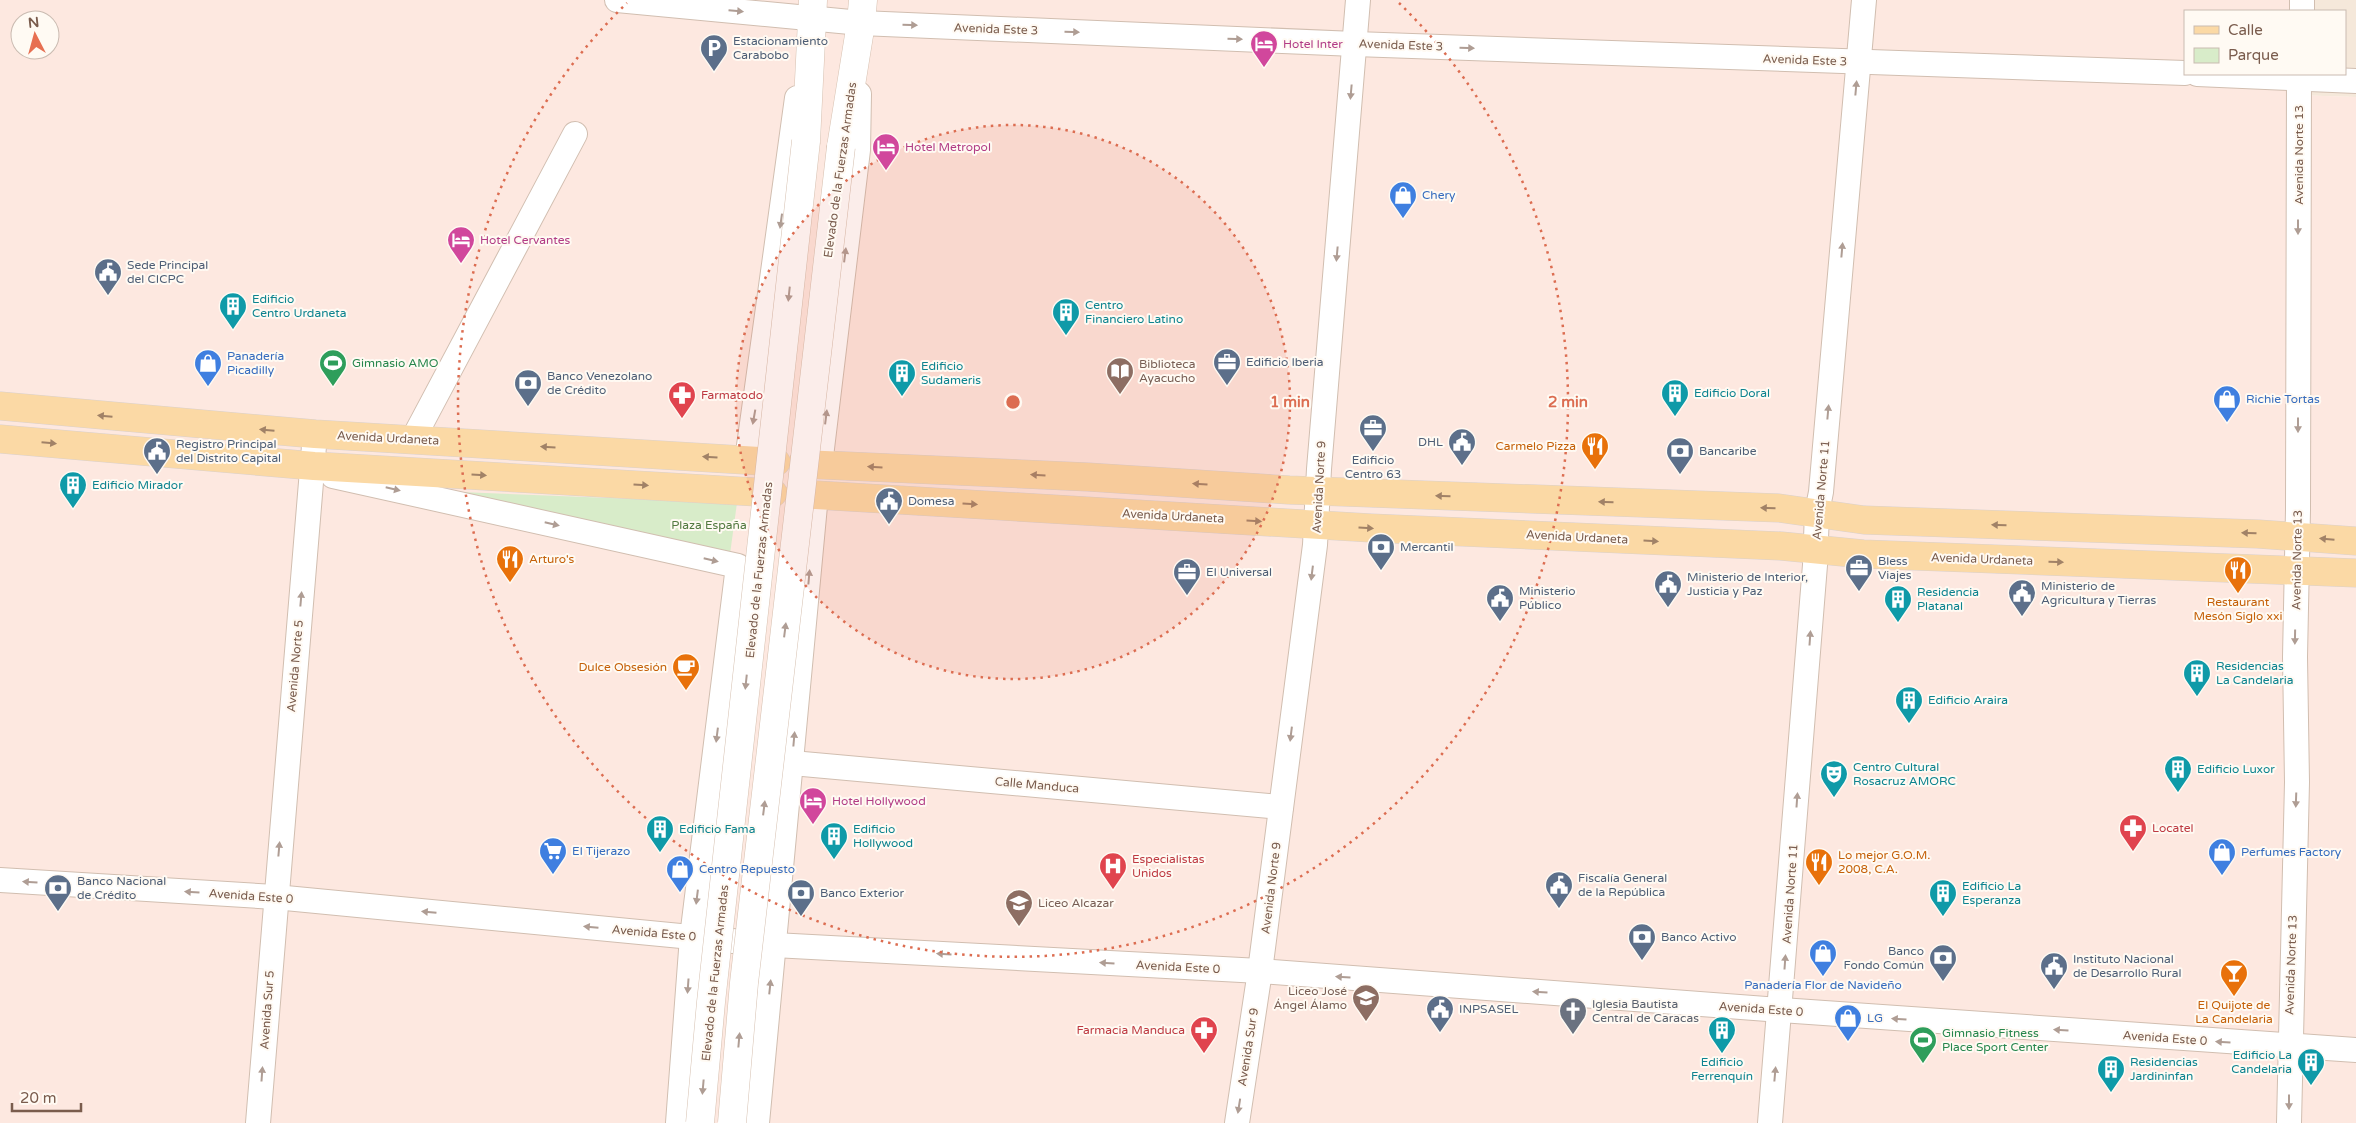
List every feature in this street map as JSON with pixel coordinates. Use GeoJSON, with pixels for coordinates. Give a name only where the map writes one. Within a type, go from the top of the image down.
{"type":"FeatureCollection","features":[{"type":"Feature","properties":{"kind":"main road","name":"Elevado de la Fuerzas Armadas"},"geometry":{"type":"LineString","coordinates":[[700,1123],[713,982],[806,141],[812,9]]}},
{"type":"Feature","properties":{"kind":"main road","name":"Elevado de la Fuerzas Armadas"},"geometry":{"type":"LineString","coordinates":[[732,1123],[744,983],[841,147],[862,12]]}},
{"type":"Feature","properties":{"kind":"main road","name":"Avenida Urdaneta"},"geometry":{"type":"LineString","coordinates":[[0,406],[315,434],[799,464],[1088,477],[1318,491],[1779,508],[1864,520],[2297,536],[2356,541]]}},
{"type":"Feature","properties":{"kind":"main road","name":"Avenida Urdaneta"},"geometry":{"type":"LineString","coordinates":[[0,439],[314,466],[1317,525],[1816,549],[1863,554],[2356,573]]}},
{"type":"Feature","properties":{"kind":"street","name":"Avenida Este 3"},"geometry":{"type":"LineString","coordinates":[[618,0],[812,9],[1355,44],[2184,73]]}},
{"type":"Feature","properties":{"kind":"street","name":"Avenida Norte 9"},"geometry":{"type":"LineString","coordinates":[[1260,971],[1317,525],[1318,491],[1358,0]]}},
{"type":"Feature","properties":{"kind":"street","name":"Avenida Norte 11"},"geometry":{"type":"LineString","coordinates":[[1770,1123],[1781,1010],[1816,549],[1817,512],[1821,492],[1864,0]]}},
{"type":"Feature","properties":{"kind":"street"},"geometry":{"type":"LineString","coordinates":[[747,460],[796,103],[812,9]]}},
{"type":"Feature","properties":{"kind":"street"},"geometry":{"type":"LineString","coordinates":[[799,464],[858,150],[862,12]]}},
{"type":"Feature","properties":{"kind":"street"},"geometry":{"type":"LineString","coordinates":[[2248,75],[2299,76],[2356,81]]}},
{"type":"Feature","properties":{"kind":"street","name":"Avenida Norte 13"},"geometry":{"type":"LineString","coordinates":[[2289,1123],[2289,1047],[2297,782],[2295,658],[2299,76]]}},
{"type":"Feature","properties":{"kind":"street"},"geometry":{"type":"LineString","coordinates":[[413,439],[575,134]]}},
{"type":"Feature","properties":{"kind":"street","name":"Avenida Norte 5"},"geometry":{"type":"LineString","coordinates":[[275,897],[314,466],[315,434]]}},
{"type":"Feature","properties":{"kind":"street"},"geometry":{"type":"LineString","coordinates":[[314,466],[333,476],[738,566],[692,937],[678,1123]]}},
{"type":"Feature","properties":{"kind":"street"},"geometry":{"type":"LineString","coordinates":[[757,1123],[792,763],[796,494]]}},
{"type":"Feature","properties":{"kind":"street","name":"Calle Manduca"},"geometry":{"type":"LineString","coordinates":[[792,763],[1281,807]]}},
{"type":"Feature","properties":{"kind":"street","name":"Avenida Este 0"},"geometry":{"type":"LineString","coordinates":[[0,880],[275,897],[774,945],[1260,971],[2289,1047],[2356,1050]]}},
{"type":"Feature","properties":{"kind":"street","name":"Avenida Sur 5"},"geometry":{"type":"LineString","coordinates":[[258,1123],[275,897]]}},
{"type":"Feature","properties":{"kind":"street","name":"Avenida Sur 9"},"geometry":{"type":"LineString","coordinates":[[1237,1123],[1260,971]]}},
{"type":"Feature","properties":{"kind":"shaded area"},"geometry":{"type":"Polygon","coordinates":[[[0,0],[2294,0],[2294,10],[2184,10],[2184,75],[2294,75],[2294,95],[2356,97],[2356,1123],[0,1123],[0,0]]]}},
{"type":"Feature","properties":{"kind":"shaded area"},"geometry":{"type":"Polygon","coordinates":[[[2294,0],[2356,0],[2356,97],[2294,95],[2346,75],[2346,10],[2294,10],[2294,0]]]}},
{"type":"Feature","properties":{"kind":"green space","name":"Plaza España"},"geometry":{"type":"Polygon","coordinates":[[[460,492],[737,503],[730,554],[460,492]]]}},
{"type":"Feature","properties":{"kind":"place","name":"Hotel Inter"},"geometry":{"type":"Point","coordinates":[1264,68]}},
{"type":"Feature","properties":{"kind":"place","name":"Estacionamiento Carabobo"},"geometry":{"type":"Point","coordinates":[714,72]}},
{"type":"Feature","properties":{"kind":"place","name":"Hotel Metropol"},"geometry":{"type":"Point","coordinates":[886,171]}},
{"type":"Feature","properties":{"kind":"place","name":"Chery"},"geometry":{"type":"Point","coordinates":[1403,219]}},
{"type":"Feature","properties":{"kind":"place","name":"Hotel Cervantes"},"geometry":{"type":"Point","coordinates":[461,264]}},
{"type":"Feature","properties":{"kind":"place","name":"Sede Principal del CICPC"},"geometry":{"type":"Point","coordinates":[108,296]}},
{"type":"Feature","properties":{"kind":"place","name":"Edificio Centro Urdaneta"},"geometry":{"type":"Point","coordinates":[233,330]}},
{"type":"Feature","properties":{"kind":"place","name":"Centro Financiero Latino"},"geometry":{"type":"Point","coordinates":[1066,336]}},
{"type":"Feature","properties":{"kind":"place","name":"Edificio Iberia"},"geometry":{"type":"Point","coordinates":[1227,386]}},
{"type":"Feature","properties":{"kind":"place","name":"Panadería Picadilly"},"geometry":{"type":"Point","coordinates":[208,387]}},
{"type":"Feature","properties":{"kind":"place","name":"Gimnasio AMO"},"geometry":{"type":"Point","coordinates":[333,387]}},
{"type":"Feature","properties":{"kind":"place","name":"Biblioteca Ayacucho"},"geometry":{"type":"Point","coordinates":[1120,395]}},
{"type":"Feature","properties":{"kind":"place","name":"Edificio Sudameris"},"geometry":{"type":"Point","coordinates":[902,397]}},
{"type":"Feature","properties":{"kind":"place","name":"Banco Venezolano de Crédito"},"geometry":{"type":"Point","coordinates":[528,407]}},
{"type":"Feature","properties":{"kind":"place","name":"Edificio Doral"},"geometry":{"type":"Point","coordinates":[1675,417]}},
{"type":"Feature","properties":{"kind":"place","name":"Farmatodo"},"geometry":{"type":"Point","coordinates":[682,419]}},
{"type":"Feature","properties":{"kind":"place","name":"Richie Tortas"},"geometry":{"type":"Point","coordinates":[2227,423]}},
{"type":"Feature","properties":{"kind":"place","name":"Edificio Centro 63"},"geometry":{"type":"Point","coordinates":[1373,452]}},
{"type":"Feature","properties":{"kind":"place","name":"DHL"},"geometry":{"type":"Point","coordinates":[1462,466]}},
{"type":"Feature","properties":{"kind":"place","name":"Carmelo Pizza"},"geometry":{"type":"Point","coordinates":[1595,470]}},
{"type":"Feature","properties":{"kind":"place","name":"Registro Principal del Distrito Capital"},"geometry":{"type":"Point","coordinates":[157,475]}},
{"type":"Feature","properties":{"kind":"place","name":"Bancaribe"},"geometry":{"type":"Point","coordinates":[1680,475]}},
{"type":"Feature","properties":{"kind":"place","name":"Edificio Mirador"},"geometry":{"type":"Point","coordinates":[73,509]}},
{"type":"Feature","properties":{"kind":"place","name":"Domesa"},"geometry":{"type":"Point","coordinates":[889,525]}},
{"type":"Feature","properties":{"kind":"place","name":"Mercantil"},"geometry":{"type":"Point","coordinates":[1381,571]}},
{"type":"Feature","properties":{"kind":"place","name":"Arturo's"},"geometry":{"type":"Point","coordinates":[510,583]}},
{"type":"Feature","properties":{"kind":"place","name":"Bless Viajes"},"geometry":{"type":"Point","coordinates":[1859,592]}},
{"type":"Feature","properties":{"kind":"place","name":"Restaurant Mesón Siglo xxi"},"geometry":{"type":"Point","coordinates":[2238,594]}},
{"type":"Feature","properties":{"kind":"place","name":"El Universal"},"geometry":{"type":"Point","coordinates":[1187,596]}},
{"type":"Feature","properties":{"kind":"place","name":"Ministerio de Interior, Justicia y Paz"},"geometry":{"type":"Point","coordinates":[1668,608]}},
{"type":"Feature","properties":{"kind":"place","name":"Ministerio de Agricultura y Tierras"},"geometry":{"type":"Point","coordinates":[2022,617]}},
{"type":"Feature","properties":{"kind":"place","name":"Ministerio Público"},"geometry":{"type":"Point","coordinates":[1500,622]}},
{"type":"Feature","properties":{"kind":"place","name":"Residencia Platanal"},"geometry":{"type":"Point","coordinates":[1898,623]}},
{"type":"Feature","properties":{"kind":"place","name":"Dulce Obsesión"},"geometry":{"type":"Point","coordinates":[686,691]}},
{"type":"Feature","properties":{"kind":"place","name":"Residencias La Candelaria"},"geometry":{"type":"Point","coordinates":[2197,697]}},
{"type":"Feature","properties":{"kind":"place","name":"Edificio Araira"},"geometry":{"type":"Point","coordinates":[1909,724]}},
{"type":"Feature","properties":{"kind":"place","name":"Edificio Luxor"},"geometry":{"type":"Point","coordinates":[2178,793]}},
{"type":"Feature","properties":{"kind":"place","name":"Centro Cultural Rosacruz AMORC"},"geometry":{"type":"Point","coordinates":[1834,798]}},
{"type":"Feature","properties":{"kind":"place","name":"Hotel Hollywood"},"geometry":{"type":"Point","coordinates":[813,825]}},
{"type":"Feature","properties":{"kind":"place","name":"Locatel"},"geometry":{"type":"Point","coordinates":[2133,852]}},
{"type":"Feature","properties":{"kind":"place","name":"Edificio Fama"},"geometry":{"type":"Point","coordinates":[660,853]}},
{"type":"Feature","properties":{"kind":"place","name":"Edificio Hollywood"},"geometry":{"type":"Point","coordinates":[834,860]}},
{"type":"Feature","properties":{"kind":"place","name":"El Tijerazo"},"geometry":{"type":"Point","coordinates":[553,875]}},
{"type":"Feature","properties":{"kind":"place","name":"Perfumes Factory"},"geometry":{"type":"Point","coordinates":[2222,876]}},
{"type":"Feature","properties":{"kind":"place","name":"Lo mejor G.O.M. 2008, C.A."},"geometry":{"type":"Point","coordinates":[1819,886]}},
{"type":"Feature","properties":{"kind":"place","name":"Especialistas Unidos"},"geometry":{"type":"Point","coordinates":[1113,890]}},
{"type":"Feature","properties":{"kind":"place","name":"Centro Repuesto"},"geometry":{"type":"Point","coordinates":[680,893]}},
{"type":"Feature","properties":{"kind":"place","name":"Fiscalía General de la República"},"geometry":{"type":"Point","coordinates":[1559,909]}},
{"type":"Feature","properties":{"kind":"place","name":"Banco Nacional de Crédito"},"geometry":{"type":"Point","coordinates":[58,912]}},
{"type":"Feature","properties":{"kind":"place","name":"Banco Exterior"},"geometry":{"type":"Point","coordinates":[801,917]}},
{"type":"Feature","properties":{"kind":"place","name":"Edificio La Esperanza"},"geometry":{"type":"Point","coordinates":[1943,917]}},
{"type":"Feature","properties":{"kind":"place","name":"Liceo Alcazar"},"geometry":{"type":"Point","coordinates":[1019,927]}},
{"type":"Feature","properties":{"kind":"place","name":"Banco Activo"},"geometry":{"type":"Point","coordinates":[1642,961]}},
{"type":"Feature","properties":{"kind":"place","name":"Panadería Flor de Navideño"},"geometry":{"type":"Point","coordinates":[1823,977]}},
{"type":"Feature","properties":{"kind":"place","name":"Banco Fondo Común"},"geometry":{"type":"Point","coordinates":[1943,982]}},
{"type":"Feature","properties":{"kind":"place","name":"Instituto Nacional de Desarrollo Rural"},"geometry":{"type":"Point","coordinates":[2054,990]}},
{"type":"Feature","properties":{"kind":"place","name":"El Quijote de La Candelaria"},"geometry":{"type":"Point","coordinates":[2234,997]}},
{"type":"Feature","properties":{"kind":"place","name":"Liceo José Ángel Álamo"},"geometry":{"type":"Point","coordinates":[1366,1022]}},
{"type":"Feature","properties":{"kind":"place","name":"INPSASEL"},"geometry":{"type":"Point","coordinates":[1440,1033]}},
{"type":"Feature","properties":{"kind":"place","name":"Iglesia Bautista Central de Caracas"},"geometry":{"type":"Point","coordinates":[1573,1035]}},
{"type":"Feature","properties":{"kind":"place","name":"LG"},"geometry":{"type":"Point","coordinates":[1848,1042]}},
{"type":"Feature","properties":{"kind":"place","name":"Farmacia Manduca"},"geometry":{"type":"Point","coordinates":[1204,1054]}},
{"type":"Feature","properties":{"kind":"place","name":"Edificio Ferrenquín"},"geometry":{"type":"Point","coordinates":[1722,1054]}},
{"type":"Feature","properties":{"kind":"place","name":"Gimnasio Fitness Place Sport Center"},"geometry":{"type":"Point","coordinates":[1923,1064]}},
{"type":"Feature","properties":{"kind":"place","name":"Edificio La Candelaria"},"geometry":{"type":"Point","coordinates":[2311,1086]}},
{"type":"Feature","properties":{"kind":"place","name":"Residencias Jardininfan"},"geometry":{"type":"Point","coordinates":[2111,1093]}}]}
